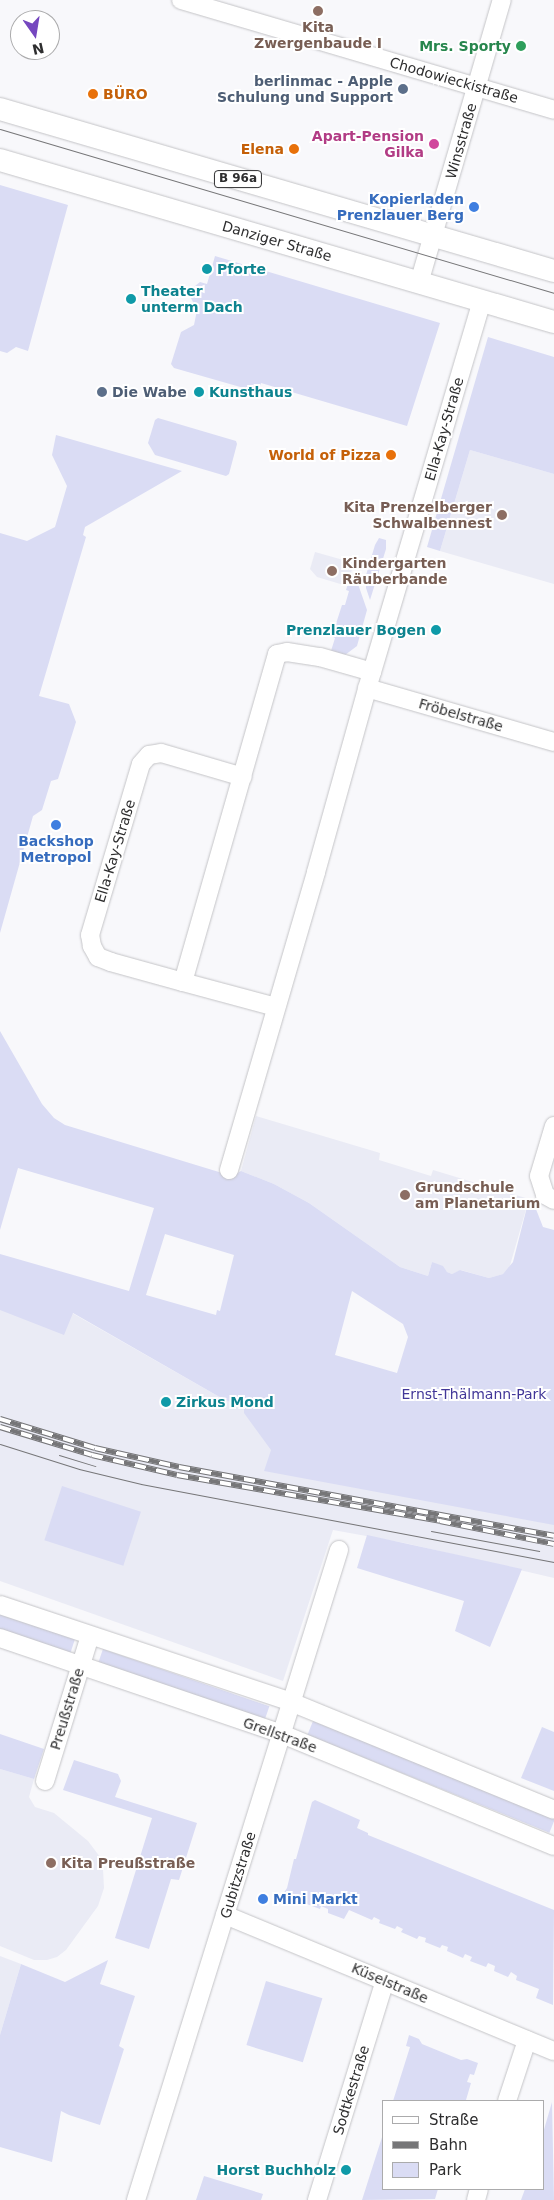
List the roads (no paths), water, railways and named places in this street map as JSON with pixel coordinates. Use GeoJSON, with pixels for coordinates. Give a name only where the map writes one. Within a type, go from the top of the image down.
{"type":"FeatureCollection","features":[{"type":"Feature","properties":{"kind":"main road","name":"B 96a"},"geometry":{"type":"LineString","coordinates":[[0,109],[554,271]]}},
{"type":"Feature","properties":{"kind":"main road","name":"Danziger Straße"},"geometry":{"type":"LineString","coordinates":[[0,160],[554,322]]}},
{"type":"Feature","properties":{"kind":"street","name":"Chodowieckistraße"},"geometry":{"type":"LineString","coordinates":[[181,0],[554,110]]}},
{"type":"Feature","properties":{"kind":"street","name":"Winsstraße"},"geometry":{"type":"LineString","coordinates":[[419,282],[502,0]]}},
{"type":"Feature","properties":{"kind":"street","name":"Ella-Kay-Straße"},"geometry":{"type":"LineString","coordinates":[[229,1170],[370,680],[482,301]]}},
{"type":"Feature","properties":{"kind":"street"},"geometry":{"type":"LineString","coordinates":[[183,982],[277,654],[287,652],[320,657],[370,680]]}},
{"type":"Feature","properties":{"kind":"street","name":"Fröbelstraße"},"geometry":{"type":"LineString","coordinates":[[370,680],[554,742]]}},
{"type":"Feature","properties":{"kind":"street","name":"Ella-Kay-Straße"},"geometry":{"type":"LineString","coordinates":[[243,776],[161,754],[149,755],[141,764],[90,935],[92,946],[98,957],[276,1007]]}},
{"type":"Feature","properties":{"kind":"street"},"geometry":{"type":"LineString","coordinates":[[554,1126],[539,1176],[545,1195],[554,1200]]}},
{"type":"Feature","properties":{"kind":"street","name":"Gubitzstraße"},"geometry":{"type":"LineString","coordinates":[[136,2200],[339,1550]]}},
{"type":"Feature","properties":{"kind":"street"},"geometry":{"type":"LineString","coordinates":[[0,1605],[291,1702],[554,1810]]}},
{"type":"Feature","properties":{"kind":"street","name":"Preußstraße"},"geometry":{"type":"LineString","coordinates":[[46,1781],[90,1636]]}},
{"type":"Feature","properties":{"kind":"street","name":"Grellstraße"},"geometry":{"type":"LineString","coordinates":[[0,1638],[282,1734],[554,1846]]}},
{"type":"Feature","properties":{"kind":"street","name":"Küselstraße"},"geometry":{"type":"LineString","coordinates":[[225,1916],[554,2051]]}},
{"type":"Feature","properties":{"kind":"street","name":"Sodtkestraße"},"geometry":{"type":"LineString","coordinates":[[316,2200],[385,1981]]}},
{"type":"Feature","properties":{"kind":"street"},"geometry":{"type":"LineString","coordinates":[[507,2100],[527,2040]]}},
{"type":"Feature","properties":{"kind":"tram line"},"geometry":{"type":"LineString","coordinates":[[0,129],[554,293]]}},
{"type":"Feature","properties":{"kind":"tram line"},"geometry":{"type":"LineString","coordinates":[[0,1444],[79,1469],[141,1484],[554,1562]]}},
{"type":"Feature","properties":{"kind":"tram line"},"geometry":{"type":"LineString","coordinates":[[59,1455],[95,1466]]}},
{"type":"Feature","properties":{"kind":"tram line"},"geometry":{"type":"LineString","coordinates":[[431,1531],[539,1551]]}},
{"type":"Feature","properties":{"kind":"railway"},"geometry":{"type":"LineString","coordinates":[[0,1419],[95,1448],[179,1467],[554,1536]]}},
{"type":"Feature","properties":{"kind":"railway"},"geometry":{"type":"LineString","coordinates":[[0,1427],[92,1455],[177,1475],[440,1521],[554,1544]]}},
{"type":"Feature","properties":{"kind":"place","name":"Kita Zwergenbaude I"},"geometry":{"type":"Point","coordinates":[318,11]}},
{"type":"Feature","properties":{"kind":"place","name":"Mrs. Sporty"},"geometry":{"type":"Point","coordinates":[521,46]}},
{"type":"Feature","properties":{"kind":"place","name":"berlinmac - Apple Schulung und Support"},"geometry":{"type":"Point","coordinates":[403,89]}},
{"type":"Feature","properties":{"kind":"place","name":"BÜRO"},"geometry":{"type":"Point","coordinates":[93,94]}},
{"type":"Feature","properties":{"kind":"place","name":"Apart-Pension Gilka"},"geometry":{"type":"Point","coordinates":[434,144]}},
{"type":"Feature","properties":{"kind":"place","name":"Elena"},"geometry":{"type":"Point","coordinates":[294,149]}},
{"type":"Feature","properties":{"kind":"place","name":"Kopierladen Prenzlauer Berg"},"geometry":{"type":"Point","coordinates":[474,207]}},
{"type":"Feature","properties":{"kind":"place","name":"Pforte"},"geometry":{"type":"Point","coordinates":[207,269]}},
{"type":"Feature","properties":{"kind":"place","name":"Theater unterm Dach"},"geometry":{"type":"Point","coordinates":[131,299]}},
{"type":"Feature","properties":{"kind":"place","name":"Die Wabe"},"geometry":{"type":"Point","coordinates":[102,392]}},
{"type":"Feature","properties":{"kind":"place","name":"Kunsthaus"},"geometry":{"type":"Point","coordinates":[199,392]}},
{"type":"Feature","properties":{"kind":"place","name":"World of Pizza"},"geometry":{"type":"Point","coordinates":[391,455]}},
{"type":"Feature","properties":{"kind":"place","name":"Kita Prenzelberger Schwalbennest"},"geometry":{"type":"Point","coordinates":[502,515]}},
{"type":"Feature","properties":{"kind":"place","name":"Kindergarten Räuberbande"},"geometry":{"type":"Point","coordinates":[332,571]}},
{"type":"Feature","properties":{"kind":"place","name":"Prenzlauer Bogen"},"geometry":{"type":"Point","coordinates":[436,630]}},
{"type":"Feature","properties":{"kind":"place","name":"Backshop Metropol"},"geometry":{"type":"Point","coordinates":[56,825]}},
{"type":"Feature","properties":{"kind":"place","name":"Grundschule am Planetarium"},"geometry":{"type":"Point","coordinates":[405,1195]}},
{"type":"Feature","properties":{"kind":"place","name":"Zirkus Mond"},"geometry":{"type":"Point","coordinates":[166,1402]}},
{"type":"Feature","properties":{"kind":"place","name":"Kita Preußstraße"},"geometry":{"type":"Point","coordinates":[51,1863]}},
{"type":"Feature","properties":{"kind":"place","name":"Mini Markt"},"geometry":{"type":"Point","coordinates":[263,1899]}},
{"type":"Feature","properties":{"kind":"place","name":"Horst Buchholz"},"geometry":{"type":"Point","coordinates":[346,2170]}},
{"type":"Feature","properties":{"kind":"park label","name":"Ernst-Thälmann-Park"},"geometry":{"type":"Point","coordinates":[474,1394]}}]}
